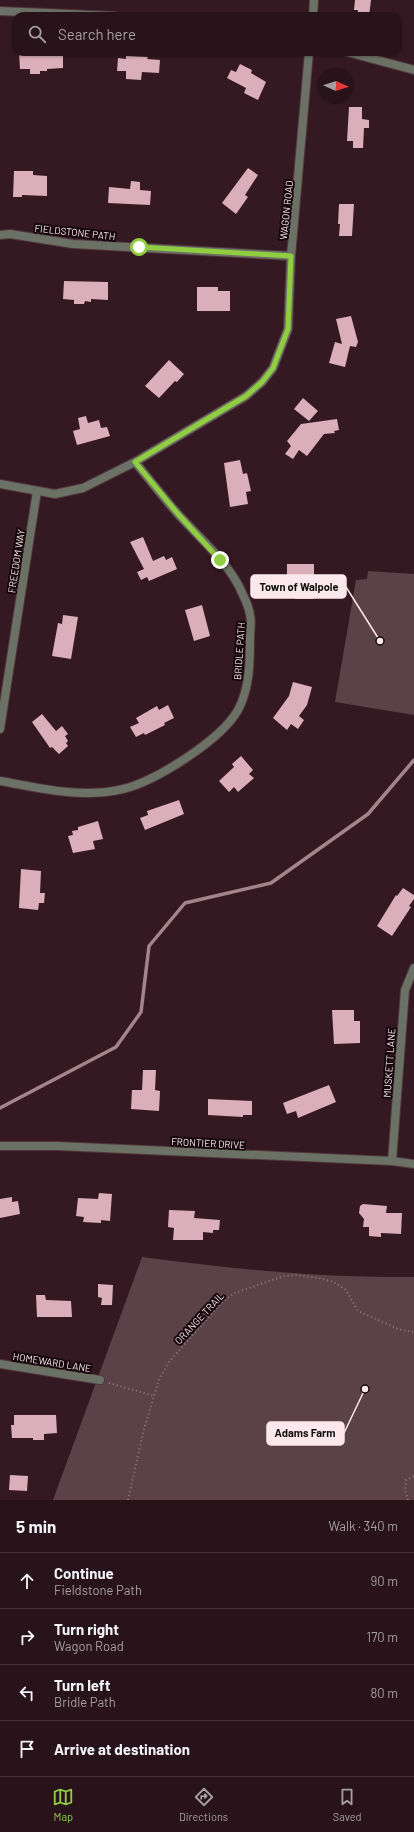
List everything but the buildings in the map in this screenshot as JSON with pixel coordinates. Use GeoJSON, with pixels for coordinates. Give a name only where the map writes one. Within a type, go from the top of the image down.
{"type":"FeatureCollection","features":[{"type":"Feature","properties":{"kind":"street"},"geometry":{"type":"LineString","coordinates":[[313,12],[314,0]]}},
{"type":"Feature","properties":{"kind":"street"},"geometry":{"type":"LineString","coordinates":[[0,11],[23,12]]}},
{"type":"Feature","properties":{"kind":"street","name":"WAGON ROAD"},"geometry":{"type":"LineString","coordinates":[[0,484],[55,494],[83,488],[135,462],[246,396],[262,382],[273,368],[288,329],[291,256],[309,56]]}},
{"type":"Feature","properties":{"kind":"street"},"geometry":{"type":"LineString","coordinates":[[361,56],[414,70]]}},
{"type":"Feature","properties":{"kind":"street","name":"FIELDSTONE PATH"},"geometry":{"type":"LineString","coordinates":[[0,235],[10,234],[73,244],[291,256]]}},
{"type":"Feature","properties":{"kind":"street","name":"BRIDLE PATH"},"geometry":{"type":"LineString","coordinates":[[0,781],[67,793],[96,793],[123,789],[150,778],[197,751],[224,728],[238,710],[247,684],[250,654],[251,616],[243,594],[234,577],[178,514],[135,462]]}},
{"type":"Feature","properties":{"kind":"street","name":"FREEDOM WAY"},"geometry":{"type":"LineString","coordinates":[[0,729],[36,491]]}},
{"type":"Feature","properties":{"kind":"street","name":"MUSKETT LANE"},"geometry":{"type":"LineString","coordinates":[[392,1161],[405,990],[414,968]]}},
{"type":"Feature","properties":{"kind":"street","name":"FRONTIER DRIVE"},"geometry":{"type":"LineString","coordinates":[[0,1146],[58,1146],[392,1161],[414,1164]]}},
{"type":"Feature","properties":{"kind":"street","name":"HOMEWARD LANE"},"geometry":{"type":"LineString","coordinates":[[0,1364],[100,1380]]}},
{"type":"Feature","properties":{"kind":"path","name":"ORANGE TRAIL"},"geometry":{"type":"LineString","coordinates":[[128,1500],[144,1429],[159,1380],[169,1362],[223,1301],[235,1293],[284,1276],[296,1275],[319,1278],[334,1282],[346,1290],[358,1311],[398,1329],[414,1332]]}},
{"type":"Feature","properties":{"kind":"path"},"geometry":{"type":"LineString","coordinates":[[100,1380],[154,1396]]}},
{"type":"Feature","properties":{"kind":"path"},"geometry":{"type":"LineString","coordinates":[[408,1500],[405,1491],[406,1480],[414,1476]]}},
{"type":"Feature","properties":{"kind":"shaded area"},"geometry":{"type":"Polygon","coordinates":[[[368,571],[414,574],[414,715],[335,702],[356,580],[367,579],[368,571]]]}},
{"type":"Feature","properties":{"kind":"shaded area"},"geometry":{"type":"Polygon","coordinates":[[[142,1257],[278,1272],[346,1276],[414,1277],[414,1500],[53,1500],[142,1257]]]}},
{"type":"Feature","properties":{"kind":"waterway"},"geometry":{"type":"LineString","coordinates":[[0,1108],[116,1047],[141,1012],[149,946],[185,903],[271,883],[368,814],[414,760]]}},
{"type":"Feature","properties":{"kind":"place","name":"Town of Walpole"},"geometry":{"type":"Point","coordinates":[380,641]}},
{"type":"Feature","properties":{"kind":"place","name":"Adams Farm"},"geometry":{"type":"Point","coordinates":[365,1389]}},
{"type":"Feature","properties":{"kind":"route"},"geometry":{"type":"LineString","coordinates":[[139,247],[291,256],[288,329],[273,368],[262,382],[246,396],[135,462],[178,514],[220,560]]}}]}
